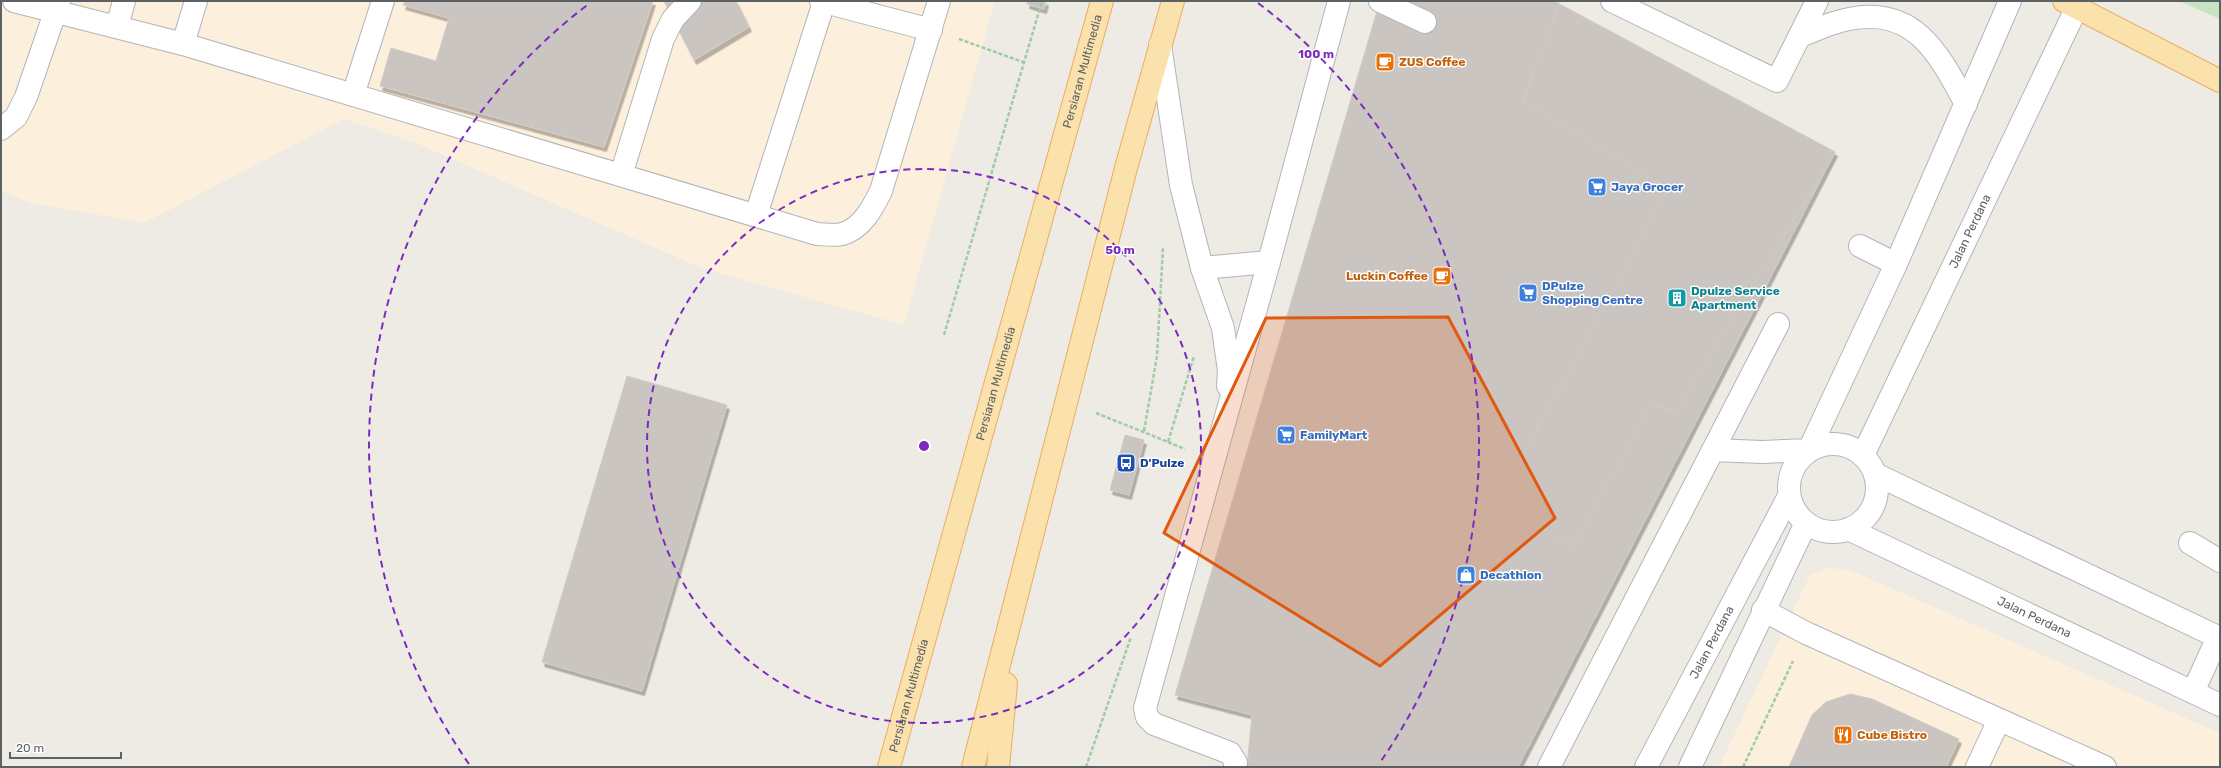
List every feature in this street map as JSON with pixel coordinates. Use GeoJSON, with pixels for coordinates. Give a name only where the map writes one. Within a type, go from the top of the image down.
{"type":"FeatureCollection","features":[{"type":"Feature","properties":{"kind":"main road","name":"Persiaran Multimedia"},"geometry":{"type":"LineString","coordinates":[[889,767],[1102,1]]}},
{"type":"Feature","properties":{"kind":"main road"},"geometry":{"type":"LineString","coordinates":[[973,767],[1126,168],[1173,1]]}},
{"type":"Feature","properties":{"kind":"main road"},"geometry":{"type":"LineString","coordinates":[[2070,4],[2220,81]]}},
{"type":"Feature","properties":{"kind":"main road"},"geometry":{"type":"LineString","coordinates":[[998,767],[1014,608]]}},
{"type":"Feature","properties":{"kind":"street"},"geometry":{"type":"LineString","coordinates":[[14,1],[57,6],[117,27],[183,44],[817,234],[842,234],[859,224],[872,210],[881,191],[939,1]]}},
{"type":"Feature","properties":{"kind":"street"},"geometry":{"type":"LineString","coordinates":[[117,27],[124,1]]}},
{"type":"Feature","properties":{"kind":"street"},"geometry":{"type":"LineString","coordinates":[[183,44],[196,1]]}},
{"type":"Feature","properties":{"kind":"street"},"geometry":{"type":"LineString","coordinates":[[354,95],[383,1]]}},
{"type":"Feature","properties":{"kind":"street"},"geometry":{"type":"LineString","coordinates":[[621,175],[663,39],[673,19],[690,1]]}},
{"type":"Feature","properties":{"kind":"street"},"geometry":{"type":"LineString","coordinates":[[1235,767],[1236,762],[1230,753],[1154,724],[1147,718],[1145,708],[1269,262],[1339,1]]}},
{"type":"Feature","properties":{"kind":"street"},"geometry":{"type":"LineString","coordinates":[[1380,1],[1425,22]]}},
{"type":"Feature","properties":{"kind":"street"},"geometry":{"type":"LineString","coordinates":[[1612,1],[1777,81],[1817,1]]}},
{"type":"Feature","properties":{"kind":"street","name":"Jalan Perdana"},"geometry":{"type":"LineString","coordinates":[[1646,767],[1789,496],[1791,475],[1795,465],[1809,450],[1896,264],[2010,1]]}},
{"type":"Feature","properties":{"kind":"street"},"geometry":{"type":"LineString","coordinates":[[756,215],[822,2],[931,30]]}},
{"type":"Feature","properties":{"kind":"street","name":"Jalan Perdana"},"geometry":{"type":"LineString","coordinates":[[1863,456],[2070,4]]}},
{"type":"Feature","properties":{"kind":"street"},"geometry":{"type":"LineString","coordinates":[[1,129],[16,118],[26,97],[57,6]]}},
{"type":"Feature","properties":{"kind":"street"},"geometry":{"type":"LineString","coordinates":[[1800,36],[1847,19],[1866,16],[1889,19],[1904,24],[1916,31],[1944,63],[1966,104]]}},
{"type":"Feature","properties":{"kind":"street"},"geometry":{"type":"LineString","coordinates":[[1160,45],[1181,185],[1202,268],[1223,328],[1229,371],[1225,419]]}},
{"type":"Feature","properties":{"kind":"street"},"geometry":{"type":"LineString","coordinates":[[1860,246],[1896,264]]}},
{"type":"Feature","properties":{"kind":"street"},"geometry":{"type":"LineString","coordinates":[[1202,268],[1269,262]]}},
{"type":"Feature","properties":{"kind":"street"},"geometry":{"type":"LineString","coordinates":[[1549,767],[1778,324]]}},
{"type":"Feature","properties":{"kind":"street","name":"Jalan Perdana"},"geometry":{"type":"LineString","coordinates":[[1809,450],[1828,443],[1856,449],[1863,456],[1875,474]]}},
{"type":"Feature","properties":{"kind":"street"},"geometry":{"type":"LineString","coordinates":[[1713,450],[1762,452],[1809,450]]}},
{"type":"Feature","properties":{"kind":"street"},"geometry":{"type":"LineString","coordinates":[[1789,496],[1798,515],[1806,523],[1822,531],[1839,531],[1848,529],[1860,523],[1869,513],[1875,501],[1877,488],[1875,474]]}},
{"type":"Feature","properties":{"kind":"street"},"geometry":{"type":"LineString","coordinates":[[1875,474],[2219,638],[2193,692]]}},
{"type":"Feature","properties":{"kind":"street"},"geometry":{"type":"LineString","coordinates":[[1690,767],[1763,610],[1806,523]]}},
{"type":"Feature","properties":{"kind":"street","name":"Jalan Perdana"},"geometry":{"type":"LineString","coordinates":[[1848,529],[2220,705]]}},
{"type":"Feature","properties":{"kind":"street"},"geometry":{"type":"LineString","coordinates":[[2190,543],[2220,561]]}},
{"type":"Feature","properties":{"kind":"street"},"geometry":{"type":"LineString","coordinates":[[1763,610],[1806,633],[2105,767]]}},
{"type":"Feature","properties":{"kind":"street"},"geometry":{"type":"LineString","coordinates":[[1977,767],[1998,720]]}},
{"type":"Feature","properties":{"kind":"path"},"geometry":{"type":"LineString","coordinates":[[944,335],[1042,1]]}},
{"type":"Feature","properties":{"kind":"path"},"geometry":{"type":"LineString","coordinates":[[931,30],[1023,62]]}},
{"type":"Feature","properties":{"kind":"path"},"geometry":{"type":"LineString","coordinates":[[1144,431],[1157,356],[1164,241]]}},
{"type":"Feature","properties":{"kind":"path"},"geometry":{"type":"LineString","coordinates":[[1066,402],[1144,431],[1168,442],[1197,348]]}},
{"type":"Feature","properties":{"kind":"path"},"geometry":{"type":"LineString","coordinates":[[1743,767],[1806,633]]}},
{"type":"Feature","properties":{"kind":"highlighted area"},"geometry":{"type":"Polygon","coordinates":[[[1448,317],[1555,518],[1380,666],[1164,533],[1266,318],[1448,317]]]}},
{"type":"Feature","properties":{"kind":"shaded area"},"geometry":{"type":"Polygon","coordinates":[[[1,1],[995,1],[904,325],[701,268],[418,144],[344,119],[144,223],[30,203],[1,191],[1,1]]]}},
{"type":"Feature","properties":{"kind":"shaded area"},"geometry":{"type":"Polygon","coordinates":[[[1828,568],[1850,570],[2220,733],[2220,767],[1719,767],[1810,575],[1828,568]]]}},
{"type":"Feature","properties":{"kind":"green space"},"geometry":{"type":"Polygon","coordinates":[[[2179,1],[2220,1],[2220,19],[2179,1]]]}},
{"type":"Feature","properties":{"kind":"building"},"geometry":{"type":"Polygon","coordinates":[[[405,1],[653,1],[604,147],[380,86],[391,48],[436,61],[449,18],[403,5],[405,1]]]}},
{"type":"Feature","properties":{"kind":"building"},"geometry":{"type":"Polygon","coordinates":[[[664,1],[736,1],[749,27],[694,60],[664,1]]]}},
{"type":"Feature","properties":{"kind":"building"},"geometry":{"type":"Polygon","coordinates":[[[1028,1],[1046,1],[1044,9],[1027,4],[1028,1]]]}},
{"type":"Feature","properties":{"kind":"building","name":"DPulze Shopping Centre"},"geometry":{"type":"Polygon","coordinates":[[[1380,1],[1554,1],[1835,152],[1518,767],[1247,767],[1252,715],[1175,695],[1380,1]]]}},
{"type":"Feature","properties":{"kind":"building","name":"Dpulze Service Apartment"},"geometry":{"type":"Polygon","coordinates":[[[1559,4],[1835,152],[1677,410],[1651,406],[1573,546],[1497,503],[1668,189],[1523,101],[1559,4]]]}},
{"type":"Feature","properties":{"kind":"building"},"geometry":{"type":"Polygon","coordinates":[[[627,376],[727,405],[642,691],[542,662],[627,376]]]}},
{"type":"Feature","properties":{"kind":"building"},"geometry":{"type":"Polygon","coordinates":[[[1125,435],[1144,440],[1129,495],[1110,490],[1125,435]]]}},
{"type":"Feature","properties":{"kind":"building"},"geometry":{"type":"Polygon","coordinates":[[[1850,694],[1872,699],[1959,739],[1946,767],[1789,767],[1812,715],[1826,702],[1850,694]]]}},
{"type":"Feature","properties":{"kind":"place","name":"ZUS Coffee"},"geometry":{"type":"Point","coordinates":[1385,62]}},
{"type":"Feature","properties":{"kind":"place","name":"Jaya Grocer"},"geometry":{"type":"Point","coordinates":[1597,187]}},
{"type":"Feature","properties":{"kind":"place","name":"Luckin Coffee"},"geometry":{"type":"Point","coordinates":[1442,276]}},
{"type":"Feature","properties":{"kind":"place","name":"DPulze Shopping Centre"},"geometry":{"type":"Point","coordinates":[1528,293]}},
{"type":"Feature","properties":{"kind":"place","name":"Dpulze Service Apartment"},"geometry":{"type":"Point","coordinates":[1677,298]}},
{"type":"Feature","properties":{"kind":"place","name":"FamilyMart"},"geometry":{"type":"Point","coordinates":[1286,435]}},
{"type":"Feature","properties":{"kind":"place","name":"D'Pulze"},"geometry":{"type":"Point","coordinates":[1126,463]}},
{"type":"Feature","properties":{"kind":"place","name":"Decathlon"},"geometry":{"type":"Point","coordinates":[1466,575]}},
{"type":"Feature","properties":{"kind":"place","name":"Cube Bistro"},"geometry":{"type":"Point","coordinates":[1843,735]}}]}
